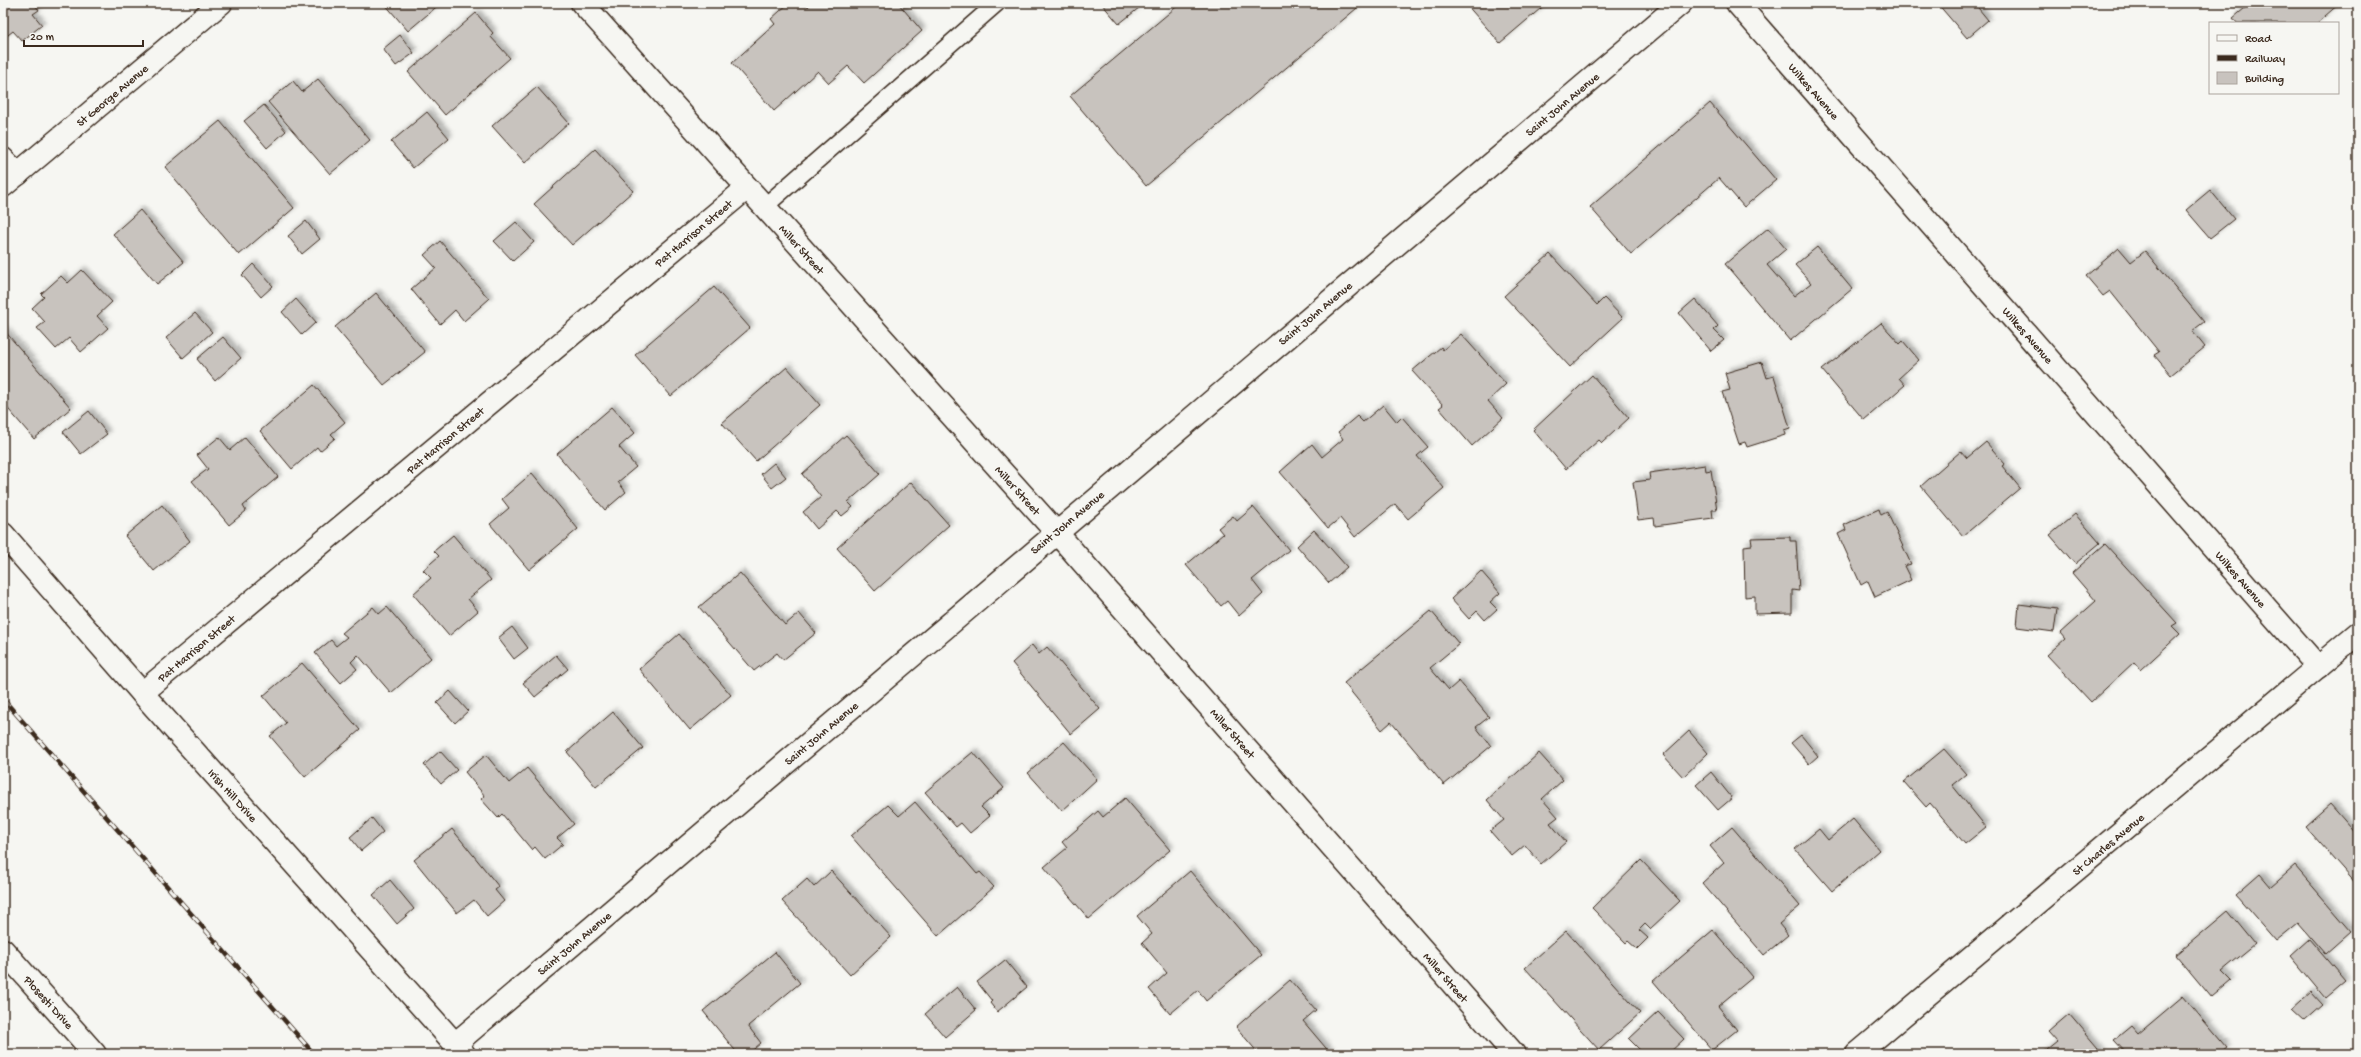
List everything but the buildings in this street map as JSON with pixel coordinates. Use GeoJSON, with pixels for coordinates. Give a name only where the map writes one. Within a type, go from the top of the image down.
{"type":"FeatureCollection","features":[{"type":"Feature","properties":{"kind":"street","name":"St George Avenue"},"geometry":{"type":"LineString","coordinates":[[8,173],[221,3]]}},
{"type":"Feature","properties":{"kind":"street","name":"Miller Street"},"geometry":{"type":"LineString","coordinates":[[582,3],[1056,532],[1514,1054]]}},
{"type":"Feature","properties":{"kind":"street","name":"Saint John Avenue"},"geometry":{"type":"LineString","coordinates":[[460,1049],[1056,532],[1681,3]]}},
{"type":"Feature","properties":{"kind":"street","name":"Wilkes Avenue"},"geometry":{"type":"LineString","coordinates":[[1737,3],[2318,667]]}},
{"type":"Feature","properties":{"kind":"street","name":"Pat Harrison Street"},"geometry":{"type":"LineString","coordinates":[[142,693],[747,188]]}},
{"type":"Feature","properties":{"kind":"street","name":"Irish Hill Drive"},"geometry":{"type":"LineString","coordinates":[[3,534],[142,693],[460,1049]]}},
{"type":"Feature","properties":{"kind":"street","name":"St Charles Avenue"},"geometry":{"type":"LineString","coordinates":[[1857,1054],[2358,633]]}},
{"type":"Feature","properties":{"kind":"street","name":"Plosesti Drive"},"geometry":{"type":"LineString","coordinates":[[3,950],[95,1054]]}},
{"type":"Feature","properties":{"kind":"lane"},"geometry":{"type":"LineString","coordinates":[[764,207],[997,3]]}},
{"type":"Feature","properties":{"kind":"railway"},"geometry":{"type":"LineString","coordinates":[[3,699],[314,1054]]}}]}
